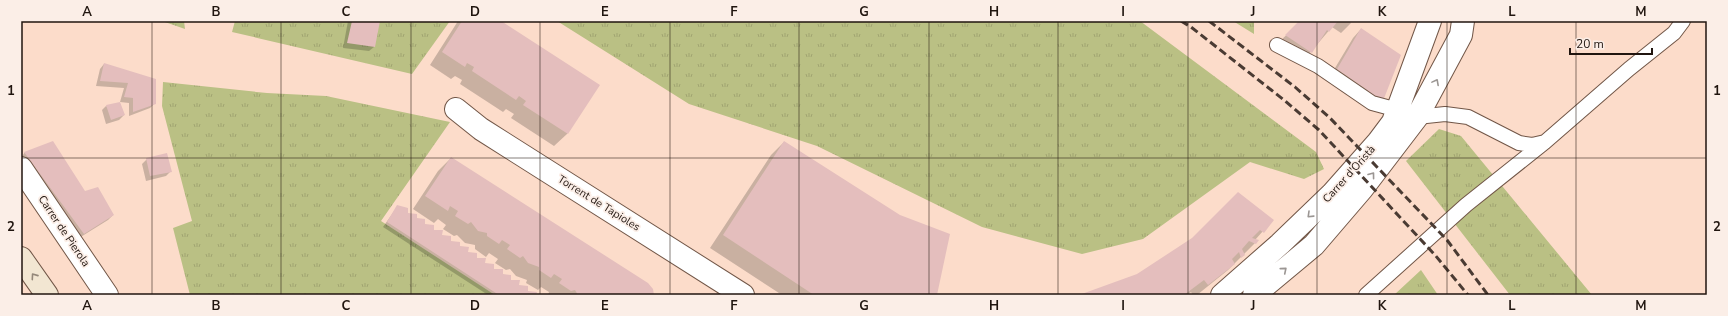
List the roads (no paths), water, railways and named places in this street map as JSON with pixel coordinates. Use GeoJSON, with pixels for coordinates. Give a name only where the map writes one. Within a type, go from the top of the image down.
{"type":"FeatureCollection","features":[{"type":"Feature","properties":{"kind":"street"},"geometry":{"type":"LineString","coordinates":[[1427,31],[1457,21]]}},
{"type":"Feature","properties":{"kind":"street"},"geometry":{"type":"LineString","coordinates":[[1407,113],[1461,35],[1463,21]]}},
{"type":"Feature","properties":{"kind":"street","name":"Carrer d'Oristà"},"geometry":{"type":"LineString","coordinates":[[1254,295],[1314,245],[1362,189],[1407,113],[1427,31]]}},
{"type":"Feature","properties":{"kind":"street","name":"Torrent de Tapioles"},"geometry":{"type":"LineString","coordinates":[[456,109],[481,129],[743,295]]}},
{"type":"Feature","properties":{"kind":"street","name":"Carrer d'Oristà"},"geometry":{"type":"LineString","coordinates":[[1222,295],[1280,244],[1332,194],[1378,142],[1393,122],[1407,113]]}},
{"type":"Feature","properties":{"kind":"street","name":"Carrer de Pierola"},"geometry":{"type":"LineString","coordinates":[[21,168],[107,295]]}},
{"type":"Feature","properties":{"kind":"street"},"geometry":{"type":"LineString","coordinates":[[21,258],[47,295]]}},
{"type":"Feature","properties":{"kind":"lane"},"geometry":{"type":"LineString","coordinates":[[1366,295],[1466,205],[1545,142],[1629,68],[1674,33],[1683,21]]}},
{"type":"Feature","properties":{"kind":"lane"},"geometry":{"type":"LineString","coordinates":[[1277,45],[1318,66],[1372,103],[1407,113],[1445,114],[1468,117],[1519,143],[1532,145],[1545,142]]}},
{"type":"Feature","properties":{"kind":"railway"},"geometry":{"type":"LineString","coordinates":[[1181,21],[1191,27],[1284,100],[1319,130],[1435,255],[1468,295]]}},
{"type":"Feature","properties":{"kind":"railway"},"geometry":{"type":"LineString","coordinates":[[1209,21],[1295,87],[1330,118],[1447,240],[1488,295]]}}]}
